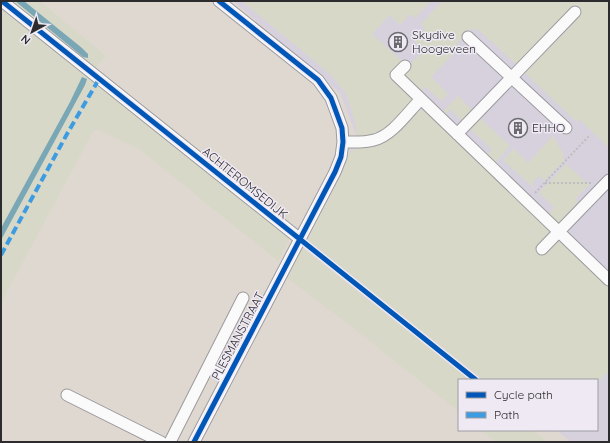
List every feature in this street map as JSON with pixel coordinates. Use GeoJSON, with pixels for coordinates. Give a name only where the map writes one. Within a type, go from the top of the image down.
{"type":"FeatureCollection","features":[{"type":"Feature","properties":{"kind":"street","name":"ACHTEROMSEDIJK"},"geometry":{"type":"LineString","coordinates":[[2,1],[300,239]]}},
{"type":"Feature","properties":{"kind":"street","name":"PLESMANSTRAAT"},"geometry":{"type":"LineString","coordinates":[[194,442],[335,172],[341,157],[343,142],[342,128],[331,98],[318,80],[219,1]]}},
{"type":"Feature","properties":{"kind":"street"},"geometry":{"type":"LineString","coordinates":[[457,134],[575,12]]}},
{"type":"Feature","properties":{"kind":"street"},"geometry":{"type":"LineString","coordinates":[[468,37],[566,128]]}},
{"type":"Feature","properties":{"kind":"street"},"geometry":{"type":"LineString","coordinates":[[405,66],[396,75],[609,280]]}},
{"type":"Feature","properties":{"kind":"street"},"geometry":{"type":"LineString","coordinates":[[343,142],[371,141],[382,137],[390,132],[421,99]]}},
{"type":"Feature","properties":{"kind":"street"},"geometry":{"type":"LineString","coordinates":[[542,249],[608,182]]}},
{"type":"Feature","properties":{"kind":"street"},"geometry":{"type":"LineString","coordinates":[[170,442],[243,298]]}},
{"type":"Feature","properties":{"kind":"street"},"geometry":{"type":"LineString","coordinates":[[208,368],[227,378]]}},
{"type":"Feature","properties":{"kind":"street"},"geometry":{"type":"LineString","coordinates":[[67,394],[161,442]]}},
{"type":"Feature","properties":{"kind":"path"},"geometry":{"type":"LineString","coordinates":[[527,201],[589,136]]}},
{"type":"Feature","properties":{"kind":"path"},"geometry":{"type":"LineString","coordinates":[[545,183],[608,182]]}},
{"type":"Feature","properties":{"kind":"shaded area"},"geometry":{"type":"Polygon","coordinates":[[[11,1],[609,1],[609,442],[1,442],[1,298],[11,1]]]}},
{"type":"Feature","properties":{"kind":"shaded area"},"geometry":{"type":"Polygon","coordinates":[[[233,1],[609,1],[609,442],[571,442],[557,431],[598,431],[598,379],[489,379],[312,245],[356,135],[340,93],[233,1]]]}},
{"type":"Feature","properties":{"kind":"green space"},"geometry":{"type":"Polygon","coordinates":[[[7,1],[15,1],[86,58],[88,54],[82,48],[24,1],[40,1],[106,56],[92,72],[7,1]]]}},
{"type":"Feature","properties":{"kind":"green space"},"geometry":{"type":"Polygon","coordinates":[[[242,1],[431,1],[415,18],[410,14],[400,25],[390,15],[372,34],[403,62],[392,74],[413,99],[412,103],[385,130],[373,136],[357,137],[356,127],[345,92],[330,74],[242,1]]]}},
{"type":"Feature","properties":{"kind":"green space"},"geometry":{"type":"Polygon","coordinates":[[[442,1],[609,1],[609,148],[579,119],[577,122],[525,73],[573,24],[564,16],[517,65],[481,32],[476,29],[471,29],[456,44],[459,48],[431,77],[448,94],[441,101],[426,87],[419,93],[400,75],[424,50],[415,41],[425,29],[421,24],[442,1]]]}},
{"type":"Feature","properties":{"kind":"green space"},"geometry":{"type":"Polygon","coordinates":[[[1,5],[290,238],[278,261],[139,149],[98,130],[94,130],[1,303],[1,5]]]}},
{"type":"Feature","properties":{"kind":"green space"},"geometry":{"type":"Polygon","coordinates":[[[458,96],[475,113],[465,123],[450,109],[445,115],[442,113],[458,96]]]}},
{"type":"Feature","properties":{"kind":"green space"},"geometry":{"type":"Polygon","coordinates":[[[424,110],[427,112],[609,285],[609,371],[598,382],[598,379],[483,379],[308,240],[342,173],[350,152],[358,147],[379,143],[377,147],[395,133],[417,111],[424,110]]]}},
{"type":"Feature","properties":{"kind":"green space"},"geometry":{"type":"Polygon","coordinates":[[[478,116],[510,146],[495,163],[487,155],[492,149],[469,128],[478,116]]]}},
{"type":"Feature","properties":{"kind":"green space"},"geometry":{"type":"Polygon","coordinates":[[[553,136],[563,153],[564,161],[544,181],[541,177],[536,178],[532,184],[535,189],[503,160],[514,149],[528,163],[553,136]]]}},
{"type":"Feature","properties":{"kind":"green space"},"geometry":{"type":"Polygon","coordinates":[[[566,164],[587,183],[584,184],[590,184],[575,199],[581,205],[560,226],[548,215],[554,207],[539,193],[566,164]]]}},
{"type":"Feature","properties":{"kind":"green space"},"geometry":{"type":"Polygon","coordinates":[[[302,248],[469,379],[458,379],[458,411],[352,327],[287,278],[302,248]]]}},
{"type":"Feature","properties":{"kind":"green space"},"geometry":{"type":"Polygon","coordinates":[[[482,431],[533,431],[547,442],[496,442],[482,431]]]}},
{"type":"Feature","properties":{"kind":"water"},"geometry":{"type":"Polygon","coordinates":[[[15,1],[24,1],[82,48],[88,54],[88,58],[83,57],[15,1]]]}},
{"type":"Feature","properties":{"kind":"water"},"geometry":{"type":"Polygon","coordinates":[[[82,77],[87,79],[85,85],[1,240],[1,228],[70,102],[82,77]]]}},
{"type":"Feature","properties":{"kind":"marked path"},"geometry":{"type":"LineString","coordinates":[[1,255],[67,134],[99,79]]}},
{"type":"Feature","properties":{"kind":"cycle path"},"geometry":{"type":"LineString","coordinates":[[2,1],[475,379]]}},
{"type":"Feature","properties":{"kind":"cycle path"},"geometry":{"type":"LineString","coordinates":[[194,442],[335,172],[341,157],[343,142],[342,128],[331,98],[318,80],[219,1]]}},
{"type":"Feature","properties":{"kind":"place","name":"Skydive Hoogeveen"},"geometry":{"type":"Point","coordinates":[398,42]}},
{"type":"Feature","properties":{"kind":"place","name":"EHHO"},"geometry":{"type":"Point","coordinates":[518,128]}}]}
